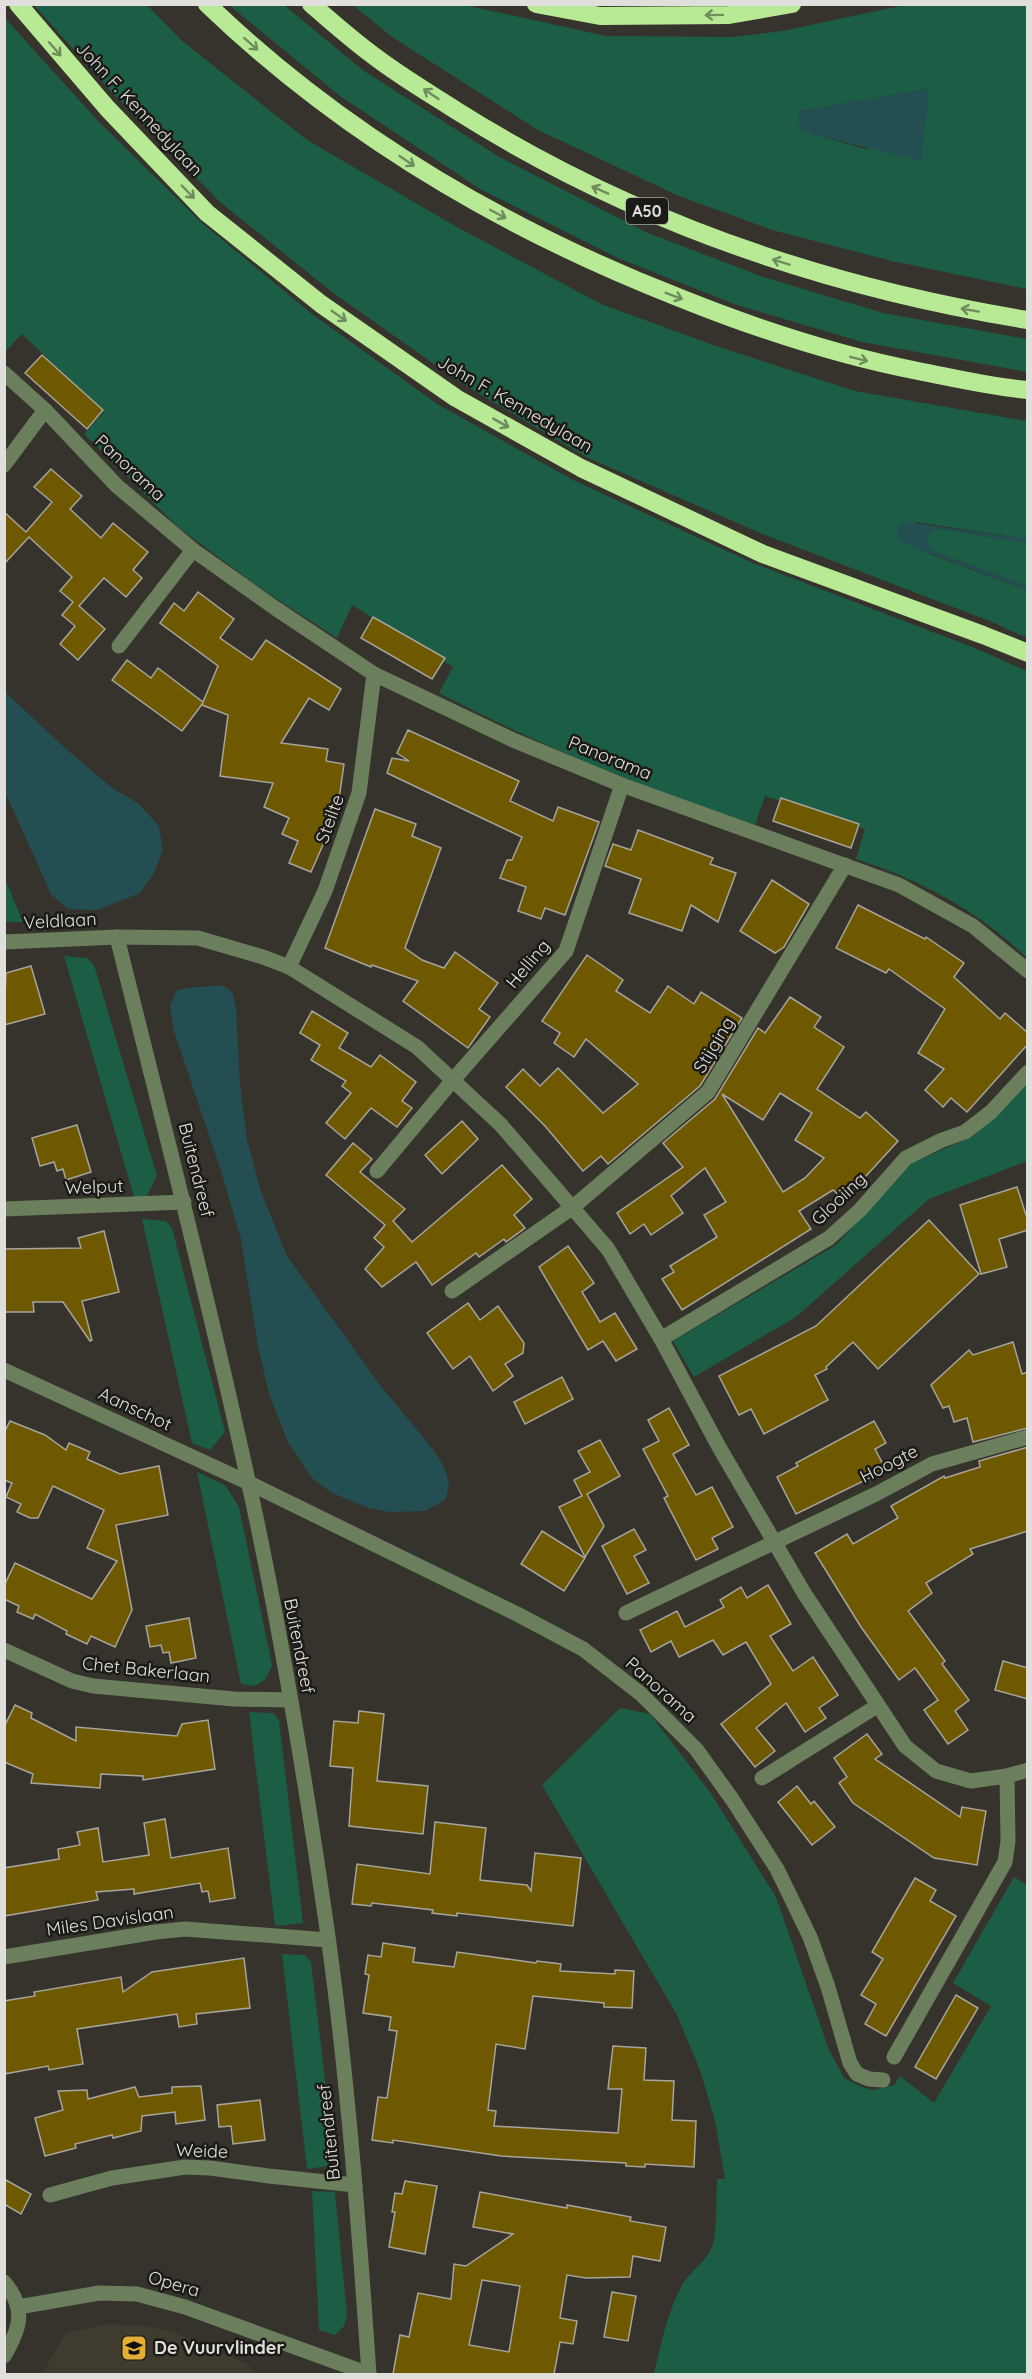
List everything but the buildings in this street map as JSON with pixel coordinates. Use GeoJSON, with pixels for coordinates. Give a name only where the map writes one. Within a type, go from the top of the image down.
{"type":"FeatureCollection","features":[{"type":"Feature","properties":{"kind":"highway","name":"John F. Kennedylaan"},"geometry":{"type":"LineString","coordinates":[[18,4],[107,108],[207,213],[321,304],[456,398],[581,468],[763,554],[1028,653]]}},
{"type":"Feature","properties":{"kind":"highway"},"geometry":{"type":"LineString","coordinates":[[207,4],[267,58],[319,99],[436,180],[540,237],[612,272],[737,321],[858,359],[1028,390]]}},
{"type":"Feature","properties":{"kind":"highway","name":"A50"},"geometry":{"type":"LineString","coordinates":[[311,4],[374,56],[509,143],[584,183],[660,217],[767,258],[827,277],[966,310],[1028,320]]}},
{"type":"Feature","properties":{"kind":"highway"},"geometry":{"type":"LineString","coordinates":[[536,4],[600,16],[729,15],[792,4]]}},
{"type":"Feature","properties":{"kind":"street","name":"Panorama"},"geometry":{"type":"LineString","coordinates":[[4,373],[45,410],[117,486],[193,550],[374,674],[513,740],[622,785],[899,885],[974,926],[1028,971]]}},
{"type":"Feature","properties":{"kind":"street"},"geometry":{"type":"LineString","coordinates":[[4,465],[45,410]]}},
{"type":"Feature","properties":{"kind":"street"},"geometry":{"type":"LineString","coordinates":[[119,646],[193,550]]}},
{"type":"Feature","properties":{"kind":"street","name":"Steilte"},"geometry":{"type":"LineString","coordinates":[[289,967],[325,891],[359,793],[374,674]]}},
{"type":"Feature","properties":{"kind":"street","name":"Helling"},"geometry":{"type":"LineString","coordinates":[[453,1080],[566,951],[622,785]]}},
{"type":"Feature","properties":{"kind":"street","name":"Stijging"},"geometry":{"type":"LineString","coordinates":[[573,1207],[708,1092],[844,865]]}},
{"type":"Feature","properties":{"kind":"street"},"geometry":{"type":"LineString","coordinates":[[117,937],[198,938],[289,967],[417,1047],[501,1125],[608,1250],[661,1339],[774,1541],[877,1706],[905,1746],[936,1771],[971,1781],[1007,1776],[1028,1770]]}},
{"type":"Feature","properties":{"kind":"street","name":"Veldlaan"},"geometry":{"type":"LineString","coordinates":[[4,942],[117,937]]}},
{"type":"Feature","properties":{"kind":"street","name":"Buitendreef"},"geometry":{"type":"LineString","coordinates":[[117,937],[184,1202],[249,1483],[290,1700],[328,1940],[354,2185],[369,2374]]}},
{"type":"Feature","properties":{"kind":"street","name":"Glooiing"},"geometry":{"type":"LineString","coordinates":[[661,1339],[829,1238],[860,1210],[906,1158],[942,1140],[965,1132],[991,1112],[1028,1072]]}},
{"type":"Feature","properties":{"kind":"street"},"geometry":{"type":"LineString","coordinates":[[377,1171],[453,1080]]}},
{"type":"Feature","properties":{"kind":"street","name":"Welput"},"geometry":{"type":"LineString","coordinates":[[4,1209],[184,1202]]}},
{"type":"Feature","properties":{"kind":"street"},"geometry":{"type":"LineString","coordinates":[[452,1291],[573,1207]]}},
{"type":"Feature","properties":{"kind":"street","name":"Aanschot"},"geometry":{"type":"LineString","coordinates":[[4,1370],[249,1483]]}},
{"type":"Feature","properties":{"kind":"street","name":"Hoogte"},"geometry":{"type":"LineString","coordinates":[[774,1541],[876,1494],[932,1464],[1028,1437]]}},
{"type":"Feature","properties":{"kind":"street","name":"Panorama"},"geometry":{"type":"LineString","coordinates":[[249,1483],[583,1648],[641,1694],[696,1749],[732,1799],[777,1869],[810,1937],[828,1987],[850,2063],[857,2074],[869,2079],[883,2080]]}},
{"type":"Feature","properties":{"kind":"street"},"geometry":{"type":"LineString","coordinates":[[626,1613],[774,1541]]}},
{"type":"Feature","properties":{"kind":"street","name":"Chet Bakerlaan"},"geometry":{"type":"LineString","coordinates":[[4,1650],[72,1681],[93,1686],[234,1699],[290,1700]]}},
{"type":"Feature","properties":{"kind":"street"},"geometry":{"type":"LineString","coordinates":[[762,1778],[877,1706]]}},
{"type":"Feature","properties":{"kind":"street"},"geometry":{"type":"LineString","coordinates":[[894,2057],[1005,1862],[1008,1841],[1007,1776]]}},
{"type":"Feature","properties":{"kind":"street","name":"Miles Davislaan"},"geometry":{"type":"LineString","coordinates":[[4,1957],[185,1929],[328,1940]]}},
{"type":"Feature","properties":{"kind":"street","name":"Weide"},"geometry":{"type":"LineString","coordinates":[[50,2195],[112,2178],[185,2167],[354,2185]]}},
{"type":"Feature","properties":{"kind":"street"},"geometry":{"type":"LineString","coordinates":[[4,2282],[10,2289],[18,2307],[18,2332],[4,2356]]}},
{"type":"Feature","properties":{"kind":"street","name":"Opera"},"geometry":{"type":"LineString","coordinates":[[18,2307],[99,2294],[137,2294],[185,2307],[369,2374]]}},
{"type":"Feature","properties":{"kind":"shaded area","name":"De Vuurvlinder"},"geometry":{"type":"Polygon","coordinates":[[[109,2324],[143,2326],[171,2331],[248,2364],[255,2374],[42,2374],[66,2333],[109,2324]]]}},
{"type":"Feature","properties":{"kind":"green space"},"geometry":{"type":"Polygon","coordinates":[[[34,5],[147,5],[181,40],[307,140],[457,227],[601,304],[716,346],[855,391],[1027,421],[1027,539],[915,522],[930,554],[1027,590],[1027,638],[992,622],[760,533],[586,457],[458,381],[332,292],[220,202],[117,98],[34,5]]]}},
{"type":"Feature","properties":{"kind":"green space"},"geometry":{"type":"Polygon","coordinates":[[[229,5],[284,5],[364,71],[501,158],[648,233],[763,277],[883,313],[1027,339],[1027,372],[862,342],[737,305],[620,259],[480,189],[340,96],[229,5]]]}},
{"type":"Feature","properties":{"kind":"green space"},"geometry":{"type":"Polygon","coordinates":[[[353,5],[464,5],[606,36],[732,37],[782,31],[905,5],[1027,5],[1027,289],[892,261],[772,230],[679,196],[538,130],[392,37],[353,5]],[[929,89],[800,111],[800,128],[805,132],[866,149],[929,89]]]}},
{"type":"Feature","properties":{"kind":"green space"},"geometry":{"type":"Polygon","coordinates":[[[4,17],[98,121],[202,223],[312,314],[437,404],[573,480],[753,563],[977,649],[1027,671],[1027,958],[989,926],[947,898],[903,876],[856,859],[865,829],[765,796],[755,825],[674,797],[555,749],[439,693],[453,667],[352,605],[337,638],[266,592],[179,528],[84,434],[104,412],[22,334],[5,352],[4,17]]]}},
{"type":"Feature","properties":{"kind":"green space"},"geometry":{"type":"Polygon","coordinates":[[[941,529],[1027,543],[1027,586],[936,552],[930,548],[926,539],[934,530],[941,529]]]}},
{"type":"Feature","properties":{"kind":"green space"},"geometry":{"type":"Polygon","coordinates":[[[5,879],[23,922],[5,922],[5,879]]]}},
{"type":"Feature","properties":{"kind":"green space"},"geometry":{"type":"Polygon","coordinates":[[[64,956],[87,958],[94,965],[157,1176],[146,1197],[134,1197],[64,956]]]}},
{"type":"Feature","properties":{"kind":"green space"},"geometry":{"type":"Polygon","coordinates":[[[1027,1082],[1027,1161],[929,1199],[796,1317],[694,1377],[673,1341],[836,1245],[912,1163],[973,1136],[1027,1082]]]}},
{"type":"Feature","properties":{"kind":"green space"},"geometry":{"type":"Polygon","coordinates":[[[142,1219],[166,1221],[172,1228],[225,1432],[210,1450],[192,1443],[142,1219]]]}},
{"type":"Feature","properties":{"kind":"green space"},"geometry":{"type":"Polygon","coordinates":[[[197,1472],[225,1485],[239,1507],[272,1665],[266,1679],[255,1686],[241,1684],[197,1472]]]}},
{"type":"Feature","properties":{"kind":"green space"},"geometry":{"type":"Polygon","coordinates":[[[620,1708],[650,1714],[710,1792],[776,1897],[829,2050],[844,2078],[862,2087],[873,2090],[894,2085],[900,2076],[934,2103],[991,2006],[953,1983],[1014,1877],[1027,1885],[1027,2374],[654,2374],[672,2306],[682,2285],[709,2253],[714,2240],[717,2179],[725,2179],[715,2121],[700,2070],[677,2015],[542,1785],[620,1708]]]}},
{"type":"Feature","properties":{"kind":"green space"},"geometry":{"type":"Polygon","coordinates":[[[249,1712],[273,1713],[279,1720],[303,1923],[275,1926],[249,1712]]]}},
{"type":"Feature","properties":{"kind":"green space"},"geometry":{"type":"Polygon","coordinates":[[[282,1954],[305,1955],[311,1962],[335,2165],[307,2169],[282,1954]]]}},
{"type":"Feature","properties":{"kind":"green space"},"geometry":{"type":"Polygon","coordinates":[[[312,2191],[335,2192],[347,2315],[344,2326],[335,2335],[319,2330],[312,2191]]]}},
{"type":"Feature","properties":{"kind":"water"},"geometry":{"type":"Polygon","coordinates":[[[929,89],[920,161],[804,132],[797,123],[800,111],[929,89]]]}},
{"type":"Feature","properties":{"kind":"water"},"geometry":{"type":"Polygon","coordinates":[[[905,522],[1027,539],[1027,543],[941,529],[934,530],[926,539],[930,548],[936,552],[1027,586],[1027,590],[903,543],[897,537],[898,527],[905,522]]]}},
{"type":"Feature","properties":{"kind":"water"},"geometry":{"type":"Polygon","coordinates":[[[4,691],[111,787],[139,804],[159,826],[163,850],[154,873],[140,893],[97,910],[68,909],[51,894],[5,792],[4,691]]]}},
{"type":"Feature","properties":{"kind":"water"},"geometry":{"type":"Polygon","coordinates":[[[223,985],[232,992],[236,1008],[240,1084],[247,1140],[261,1192],[287,1256],[380,1385],[435,1452],[445,1469],[449,1483],[446,1499],[425,1511],[389,1512],[369,1508],[332,1493],[312,1478],[288,1442],[269,1394],[258,1346],[241,1239],[221,1171],[174,1031],[170,1006],[176,991],[223,985]]]}},
{"type":"Feature","properties":{"kind":"place","name":"De Vuurvlinder"},"geometry":{"type":"Point","coordinates":[134,2348]}}]}
